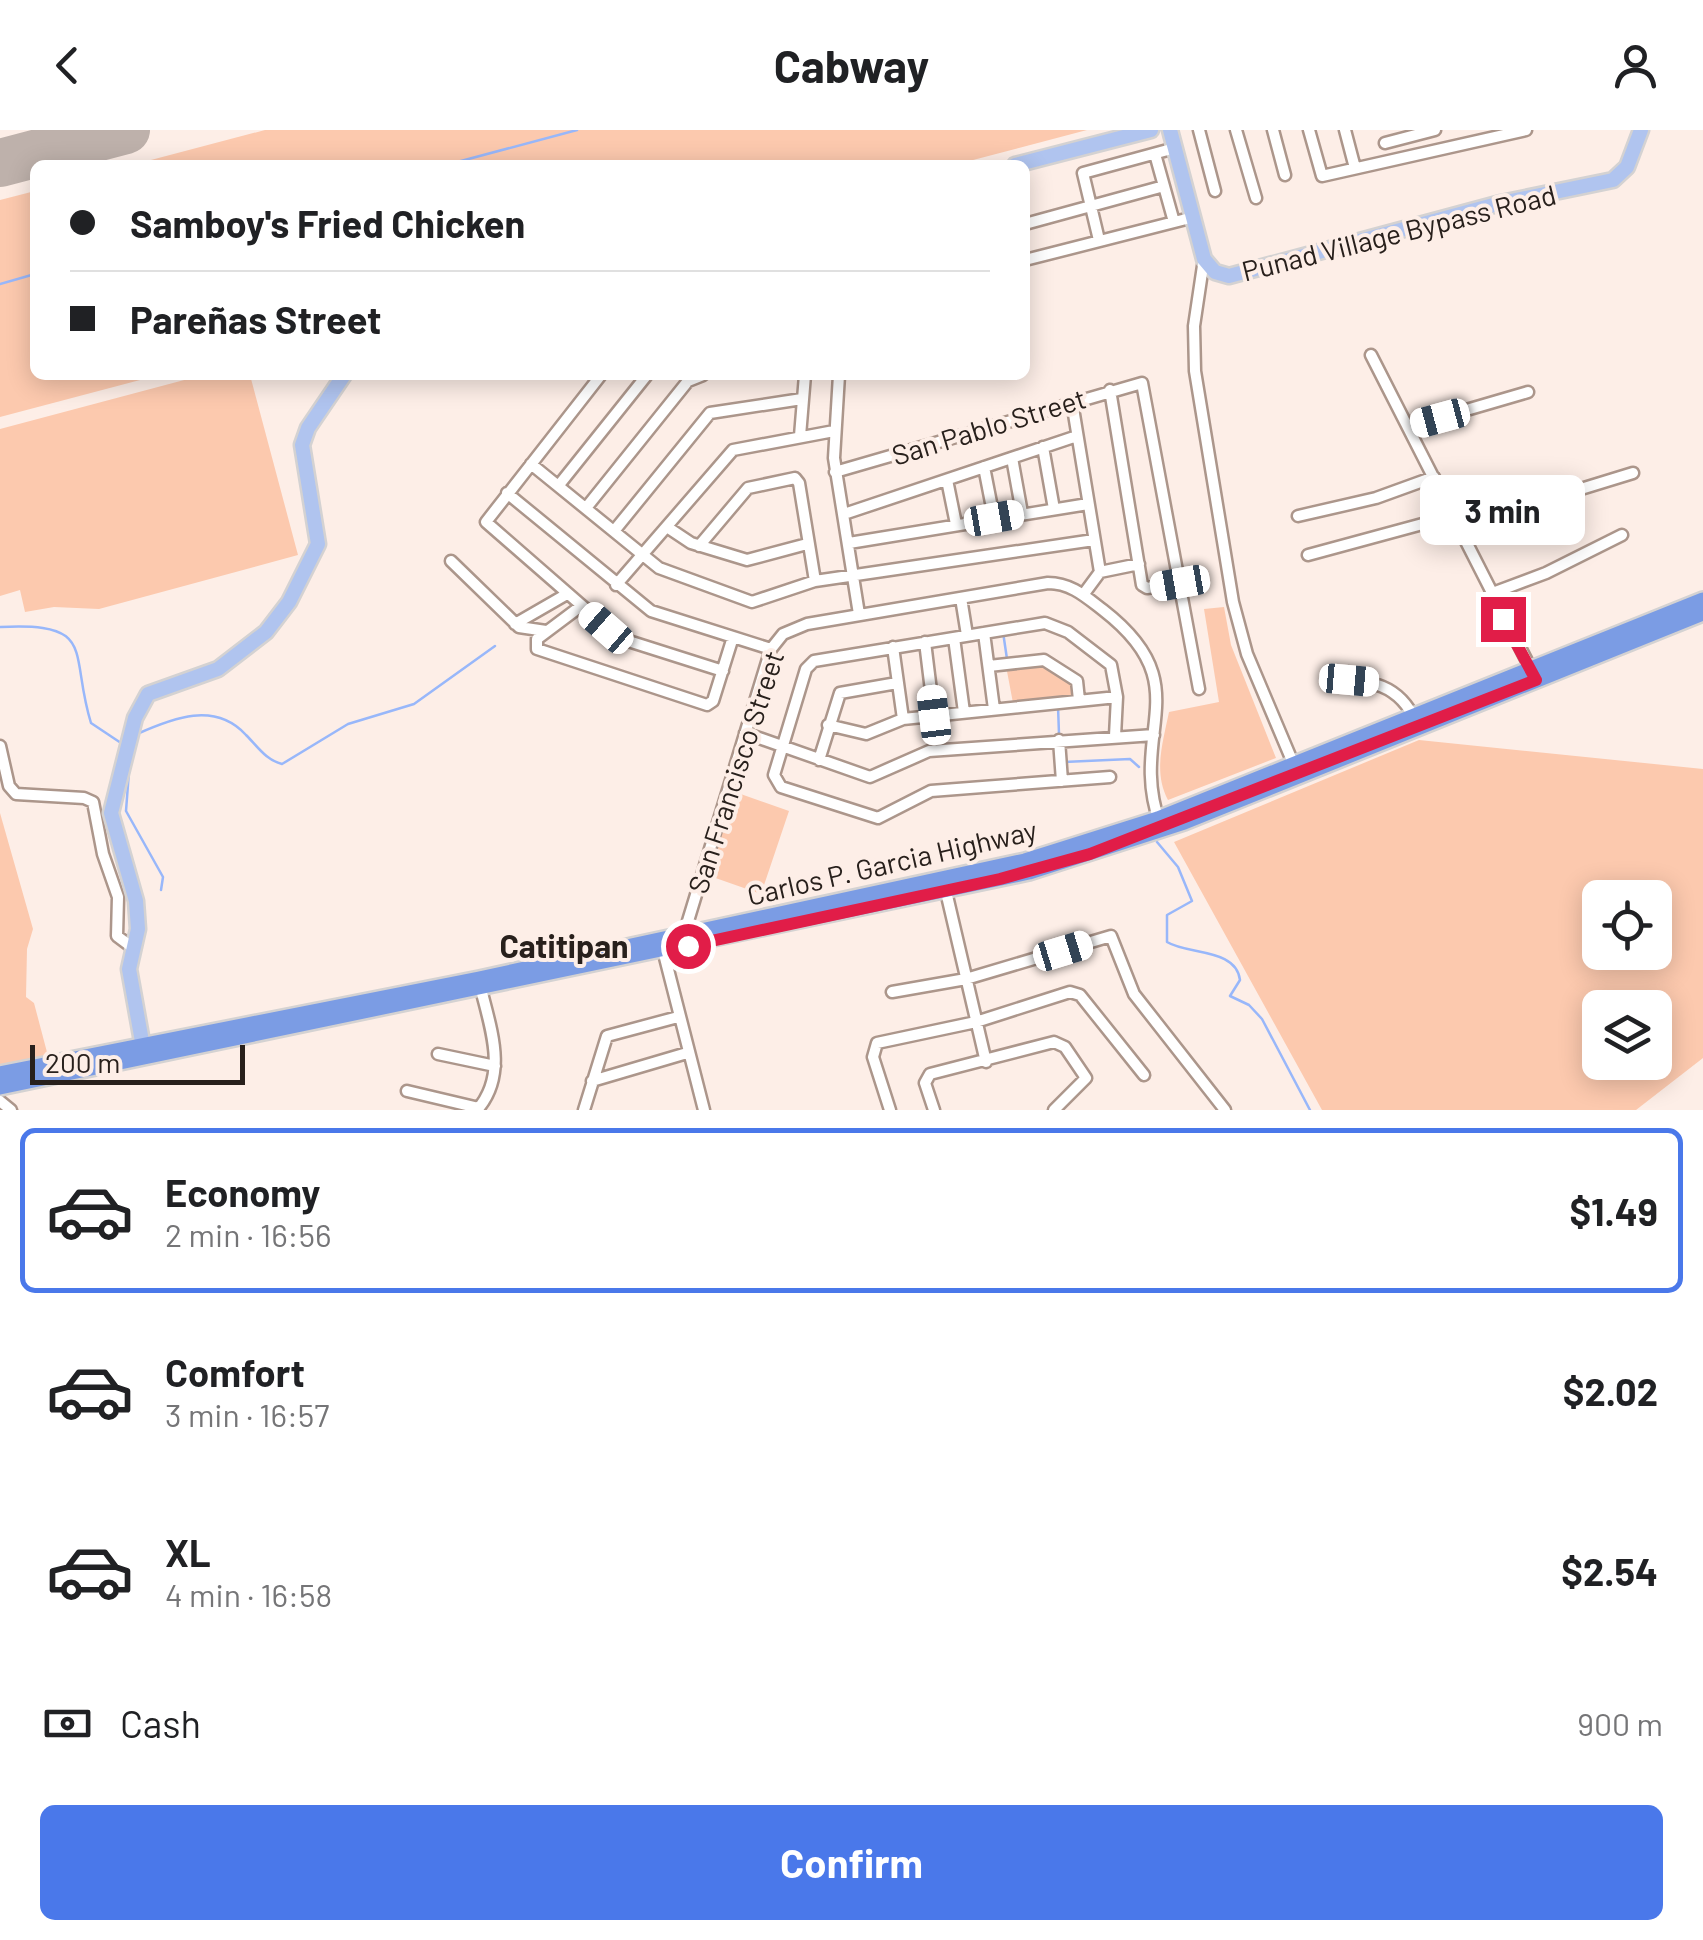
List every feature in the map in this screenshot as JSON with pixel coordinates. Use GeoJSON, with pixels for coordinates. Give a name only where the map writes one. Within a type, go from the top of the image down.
{"type":"FeatureCollection","features":[{"type":"Feature","properties":{"kind":"highway","name":"Carlos P. Garcia Highway"},"geometry":{"type":"LineString","coordinates":[[0,1074],[54,1069],[191,1043],[1027,867],[1160,824],[1617,641],[1703,600]]}},
{"type":"Feature","properties":{"kind":"highway","name":"Carlos P. Garcia Highway"},"geometry":{"type":"LineString","coordinates":[[1617,641],[1703,614]]}},
{"type":"Feature","properties":{"kind":"highway","name":"Carlos P. Garcia Highway"},"geometry":{"type":"LineString","coordinates":[[0,1088],[54,1069],[143,1046],[191,1043]]}},
{"type":"Feature","properties":{"kind":"main road"},"geometry":{"type":"LineString","coordinates":[[1030,161],[1150,130]]}},
{"type":"Feature","properties":{"kind":"main road","name":"Punad Village Bypass Road"},"geometry":{"type":"LineString","coordinates":[[1170,130],[1204,259],[1215,272],[1229,276],[1486,207],[1613,180],[1627,167],[1641,130]]}},
{"type":"Feature","properties":{"kind":"main road"},"geometry":{"type":"LineString","coordinates":[[143,1046],[130,978],[138,917],[113,827],[115,788],[133,725],[148,694],[218,669],[266,632],[289,602],[318,544],[302,445],[308,428],[341,380]]}},
{"type":"Feature","properties":{"kind":"street"},"geometry":{"type":"LineString","coordinates":[[1199,130],[1215,191]]}},
{"type":"Feature","properties":{"kind":"street"},"geometry":{"type":"LineString","coordinates":[[1236,130],[1256,198]]}},
{"type":"Feature","properties":{"kind":"street"},"geometry":{"type":"LineString","coordinates":[[1273,130],[1285,175]]}},
{"type":"Feature","properties":{"kind":"street"},"geometry":{"type":"LineString","coordinates":[[1309,130],[1322,176],[1526,130]]}},
{"type":"Feature","properties":{"kind":"street"},"geometry":{"type":"LineString","coordinates":[[1345,130],[1355,168]]}},
{"type":"Feature","properties":{"kind":"street"},"geometry":{"type":"LineString","coordinates":[[1381,130],[1390,160]]}},
{"type":"Feature","properties":{"kind":"street"},"geometry":{"type":"LineString","coordinates":[[1385,143],[1434,130]]}},
{"type":"Feature","properties":{"kind":"street"},"geometry":{"type":"LineString","coordinates":[[1099,240],[1082,173],[1175,148]]}},
{"type":"Feature","properties":{"kind":"street"},"geometry":{"type":"LineString","coordinates":[[1155,154],[1174,222]]}},
{"type":"Feature","properties":{"kind":"street"},"geometry":{"type":"LineString","coordinates":[[1030,223],[1164,186]]}},
{"type":"Feature","properties":{"kind":"street"},"geometry":{"type":"LineString","coordinates":[[1030,259],[1194,217]]}},
{"type":"Feature","properties":{"kind":"street"},"geometry":{"type":"LineString","coordinates":[[1204,259],[1203,289],[1194,326],[1195,372],[1232,602],[1247,654],[1296,769]]}},
{"type":"Feature","properties":{"kind":"street"},"geometry":{"type":"LineString","coordinates":[[1203,289],[1229,276]]}},
{"type":"Feature","properties":{"kind":"street"},"geometry":{"type":"LineString","coordinates":[[1372,355],[1533,674]]}},
{"type":"Feature","properties":{"kind":"street"},"geometry":{"type":"LineString","coordinates":[[598,380],[486,520],[618,638],[723,671]]}},
{"type":"Feature","properties":{"kind":"street"},"geometry":{"type":"LineString","coordinates":[[559,485],[643,380]]}},
{"type":"Feature","properties":{"kind":"street"},"geometry":{"type":"LineString","coordinates":[[586,508],[695,380]]}},
{"type":"Feature","properties":{"kind":"street"},"geometry":{"type":"LineString","coordinates":[[800,436],[804,380]]}},
{"type":"Feature","properties":{"kind":"street"},"geometry":{"type":"LineString","coordinates":[[839,380],[835,472],[859,614]]}},
{"type":"Feature","properties":{"kind":"street","name":"San Pablo Street"},"geometry":{"type":"LineString","coordinates":[[835,472],[1110,390],[1142,384],[1180,583]]}},
{"type":"Feature","properties":{"kind":"street"},"geometry":{"type":"LineString","coordinates":[[1110,390],[1144,588],[1180,583],[1199,689]]}},
{"type":"Feature","properties":{"kind":"street"},"geometry":{"type":"LineString","coordinates":[[1408,427],[1528,392]]}},
{"type":"Feature","properties":{"kind":"street"},"geometry":{"type":"LineString","coordinates":[[614,530],[710,413],[802,399]]}},
{"type":"Feature","properties":{"kind":"street"},"geometry":{"type":"LineString","coordinates":[[1072,402],[1100,572]]}},
{"type":"Feature","properties":{"kind":"street"},"geometry":{"type":"LineString","coordinates":[[616,585],[733,450],[834,431]]}},
{"type":"Feature","properties":{"kind":"street"},"geometry":{"type":"LineString","coordinates":[[844,514],[1077,436]]}},
{"type":"Feature","properties":{"kind":"street"},"geometry":{"type":"LineString","coordinates":[[1043,448],[1054,509]]}},
{"type":"Feature","properties":{"kind":"street"},"geometry":{"type":"LineString","coordinates":[[1012,458],[1022,513]]}},
{"type":"Feature","properties":{"kind":"street"},"geometry":{"type":"LineString","coordinates":[[530,464],[664,571],[746,601],[815,580],[1094,540]]}},
{"type":"Feature","properties":{"kind":"street"},"geometry":{"type":"LineString","coordinates":[[984,467],[994,518]]}},
{"type":"Feature","properties":{"kind":"street"},"geometry":{"type":"LineString","coordinates":[[1308,556],[1633,473]]}},
{"type":"Feature","properties":{"kind":"street"},"geometry":{"type":"LineString","coordinates":[[1298,516],[1376,498],[1434,477]]}},
{"type":"Feature","properties":{"kind":"street"},"geometry":{"type":"LineString","coordinates":[[700,546],[748,488],[797,479],[815,580]]}},
{"type":"Feature","properties":{"kind":"street"},"geometry":{"type":"LineString","coordinates":[[947,480],[956,524]]}},
{"type":"Feature","properties":{"kind":"street"},"geometry":{"type":"LineString","coordinates":[[508,493],[616,585],[657,614],[771,650]]}},
{"type":"Feature","properties":{"kind":"street"},"geometry":{"type":"LineString","coordinates":[[848,543],[1088,504]]}},
{"type":"Feature","properties":{"kind":"street"},"geometry":{"type":"LineString","coordinates":[[667,527],[700,546],[747,560],[807,544]]}},
{"type":"Feature","properties":{"kind":"street"},"geometry":{"type":"LineString","coordinates":[[1490,594],[1546,573],[1622,535]]}},
{"type":"Feature","properties":{"kind":"street"},"geometry":{"type":"LineString","coordinates":[[451,560],[515,624],[530,631],[547,631]]}},
{"type":"Feature","properties":{"kind":"street"},"geometry":{"type":"LineString","coordinates":[[1083,595],[1100,572],[1140,564]]}},
{"type":"Feature","properties":{"kind":"street","name":"San Francisco Street"},"geometry":{"type":"LineString","coordinates":[[686,940],[771,650],[792,629],[1048,583],[1071,587],[1144,648],[1156,688],[1149,774],[1160,824]]}},
{"type":"Feature","properties":{"kind":"street"},"geometry":{"type":"LineString","coordinates":[[515,624],[567,594]]}},
{"type":"Feature","properties":{"kind":"street"},"geometry":{"type":"LineString","coordinates":[[961,598],[967,635]]}},
{"type":"Feature","properties":{"kind":"street"},"geometry":{"type":"LineString","coordinates":[[581,606],[535,642],[541,650],[711,704],[734,637]]}},
{"type":"Feature","properties":{"kind":"street"},"geometry":{"type":"LineString","coordinates":[[1110,776],[931,791],[872,818],[781,787],[774,775],[810,664],[1045,623],[1060,628],[1111,665],[1116,697],[1115,736]]}},
{"type":"Feature","properties":{"kind":"street"},"geometry":{"type":"LineString","coordinates":[[984,633],[994,710]]}},
{"type":"Feature","properties":{"kind":"street"},"geometry":{"type":"LineString","coordinates":[[954,638],[964,712]]}},
{"type":"Feature","properties":{"kind":"street"},"geometry":{"type":"LineString","coordinates":[[925,642],[934,715]]}},
{"type":"Feature","properties":{"kind":"street"},"geometry":{"type":"LineString","coordinates":[[893,647],[903,718]]}},
{"type":"Feature","properties":{"kind":"street"},"geometry":{"type":"LineString","coordinates":[[990,666],[1049,662],[1077,681],[1080,700]]}},
{"type":"Feature","properties":{"kind":"street"},"geometry":{"type":"LineString","coordinates":[[1327,678],[1385,685],[1402,697],[1416,722]]}},
{"type":"Feature","properties":{"kind":"street"},"geometry":{"type":"LineString","coordinates":[[818,760],[837,700],[846,690],[897,683]]}},
{"type":"Feature","properties":{"kind":"street"},"geometry":{"type":"LineString","coordinates":[[828,725],[866,734],[903,718],[1116,697]]}},
{"type":"Feature","properties":{"kind":"street"},"geometry":{"type":"LineString","coordinates":[[745,733],[870,778],[929,751],[1154,735]]}},
{"type":"Feature","properties":{"kind":"street"},"geometry":{"type":"LineString","coordinates":[[1059,740],[1062,780]]}},
{"type":"Feature","properties":{"kind":"street"},"geometry":{"type":"LineString","coordinates":[[0,746],[9,786],[16,794],[84,798],[93,802],[103,854],[118,897],[117,936],[132,948]]}},
{"type":"Feature","properties":{"kind":"street"},"geometry":{"type":"LineString","coordinates":[[945,886],[986,1062]]}},
{"type":"Feature","properties":{"kind":"street"},"geometry":{"type":"LineString","coordinates":[[892,992],[966,980],[1111,936],[1134,994],[1224,1110]]}},
{"type":"Feature","properties":{"kind":"street"},"geometry":{"type":"LineString","coordinates":[[662,946],[704,1110]]}},
{"type":"Feature","properties":{"kind":"street"},"geometry":{"type":"LineString","coordinates":[[407,1091],[478,1109],[490,1091],[495,1066],[480,984]]}},
{"type":"Feature","properties":{"kind":"street"},"geometry":{"type":"LineString","coordinates":[[890,1110],[874,1046],[886,1039],[976,1022],[1075,993],[1144,1075]]}},
{"type":"Feature","properties":{"kind":"street"},"geometry":{"type":"LineString","coordinates":[[584,1110],[610,1032],[678,1017]]}},
{"type":"Feature","properties":{"kind":"street"},"geometry":{"type":"LineString","coordinates":[[934,1110],[925,1082],[930,1074],[1054,1042],[1062,1044],[1086,1078],[1054,1110]]}},
{"type":"Feature","properties":{"kind":"street"},"geometry":{"type":"LineString","coordinates":[[592,1081],[687,1053]]}},
{"type":"Feature","properties":{"kind":"street"},"geometry":{"type":"LineString","coordinates":[[438,1054],[495,1066]]}},
{"type":"Feature","properties":{"kind":"street"},"geometry":{"type":"LineString","coordinates":[[0,1101],[12,1110]]}},
{"type":"Feature","properties":{"kind":"shaded area"},"geometry":{"type":"Polygon","coordinates":[[[265,130],[1087,130],[973,160],[151,160],[265,130]]]}},
{"type":"Feature","properties":{"kind":"shaded area"},"geometry":{"type":"Polygon","coordinates":[[[30,192],[30,380],[140,380],[0,417],[0,200],[30,192]]]}},
{"type":"Feature","properties":{"kind":"shaded area"},"geometry":{"type":"Polygon","coordinates":[[[184,380],[251,380],[298,555],[99,609],[54,607],[25,612],[20,590],[0,596],[0,429],[184,380]]]}},
{"type":"Feature","properties":{"kind":"shaded area"},"geometry":{"type":"Polygon","coordinates":[[[1224,607],[1231,645],[1276,758],[1168,800],[1160,768],[1169,712],[1219,702],[1204,609],[1224,607]]]}},
{"type":"Feature","properties":{"kind":"shaded area"},"geometry":{"type":"Polygon","coordinates":[[[1040,662],[1074,681],[1077,698],[1013,703],[1006,666],[1040,662]]]}},
{"type":"Feature","properties":{"kind":"shaded area"},"geometry":{"type":"Polygon","coordinates":[[[1419,740],[1703,769],[1703,1058],[1636,1110],[1322,1110],[1174,842],[1419,740]]]}},
{"type":"Feature","properties":{"kind":"shaded area"},"geometry":{"type":"Polygon","coordinates":[[[735,792],[789,811],[761,894],[707,875],[735,792]]]}},
{"type":"Feature","properties":{"kind":"shaded area"},"geometry":{"type":"Polygon","coordinates":[[[0,813],[33,929],[27,949],[26,997],[34,1003],[48,1056],[0,1066],[0,813]]]}},
{"type":"Feature","properties":{"kind":"waterway"},"geometry":{"type":"LineString","coordinates":[[465,160],[577,130]]}},
{"type":"Feature","properties":{"kind":"waterway"},"geometry":{"type":"LineString","coordinates":[[0,284],[30,275]]}},
{"type":"Feature","properties":{"kind":"waterway"},"geometry":{"type":"LineString","coordinates":[[0,627],[31,627],[66,636],[74,646],[91,723],[121,743]]}},
{"type":"Feature","properties":{"kind":"waterway"},"geometry":{"type":"LineString","coordinates":[[1003,632],[1007,659]]}},
{"type":"Feature","properties":{"kind":"waterway"},"geometry":{"type":"LineString","coordinates":[[137,734],[179,718],[221,718],[282,764],[348,724],[414,704],[495,646]]}},
{"type":"Feature","properties":{"kind":"waterway"},"geometry":{"type":"LineString","coordinates":[[1058,706],[1059,734]]}},
{"type":"Feature","properties":{"kind":"waterway"},"geometry":{"type":"LineString","coordinates":[[130,758],[126,811],[163,877],[161,890]]}},
{"type":"Feature","properties":{"kind":"waterway"},"geometry":{"type":"LineString","coordinates":[[1064,762],[1130,759],[1139,767]]}},
{"type":"Feature","properties":{"kind":"waterway"},"geometry":{"type":"LineString","coordinates":[[1157,842],[1178,867],[1192,901],[1167,915],[1167,942],[1221,957],[1237,970],[1240,980],[1230,996],[1249,1005],[1262,1019],[1310,1110]]}},
{"type":"Feature","properties":{"kind":"runway"},"geometry":{"type":"LineString","coordinates":[[0,163],[126,130]]}},
{"type":"Feature","properties":{"kind":"district","name":"Catitipan"},"geometry":{"type":"Point","coordinates":[564,947]}},
{"type":"Feature","properties":{"kind":"route"},"geometry":{"type":"LineString","coordinates":[[688,946],[1000,879],[1114,847],[1184,822],[1536,680],[1503,619]]}}]}
